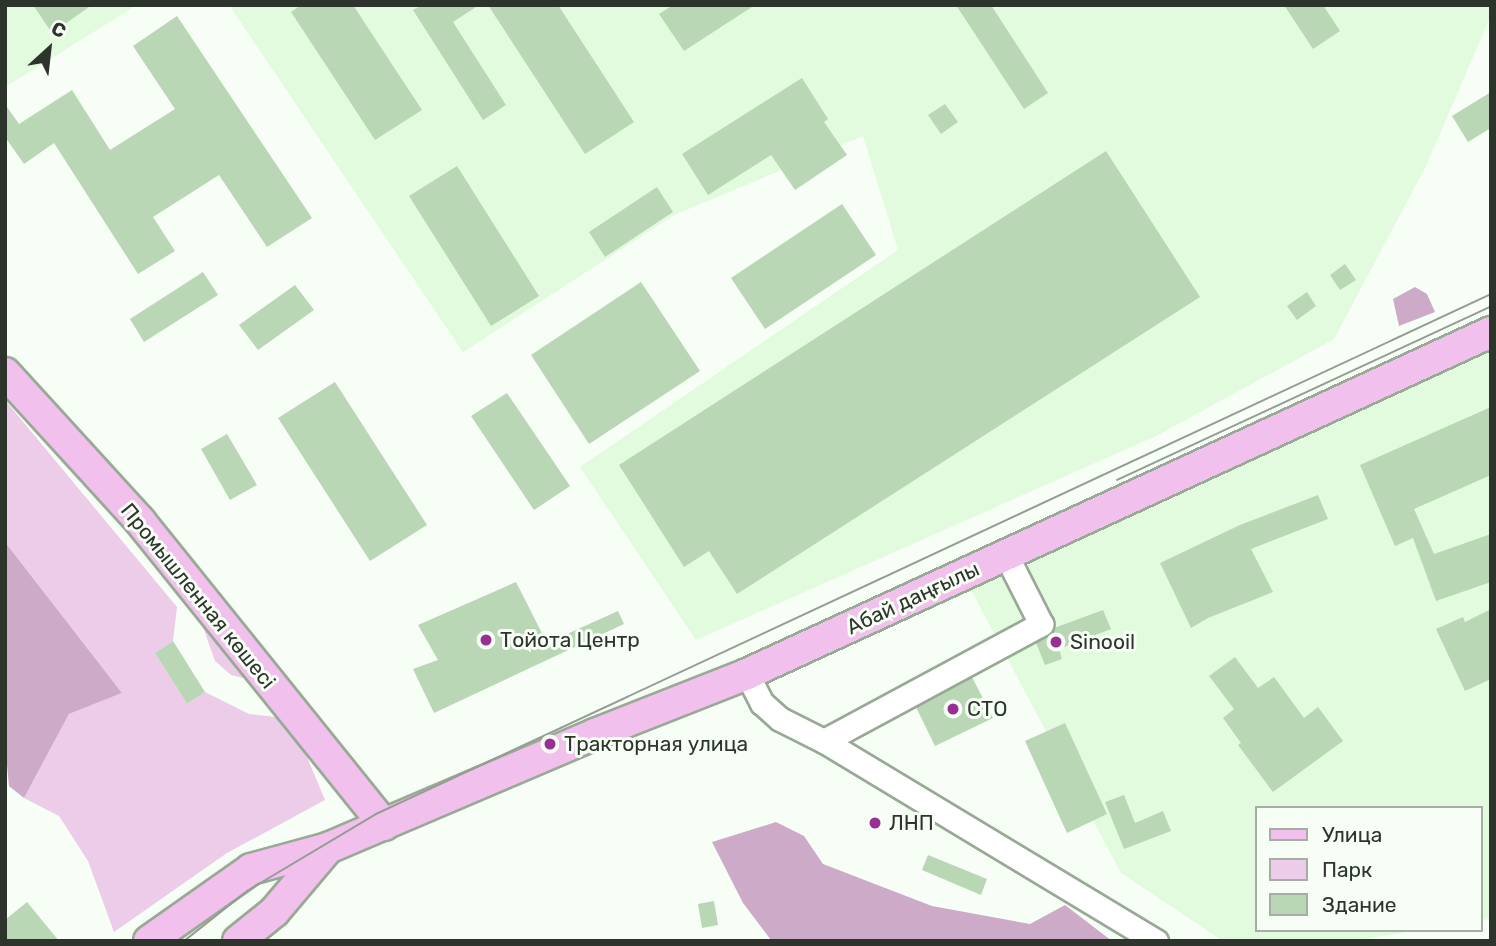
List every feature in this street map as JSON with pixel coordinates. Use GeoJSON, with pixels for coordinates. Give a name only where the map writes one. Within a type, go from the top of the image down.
{"type":"FeatureCollection","features":[{"type":"Feature","properties":{"kind":"main road","name":"Абай даңғылы"},"geometry":{"type":"LineString","coordinates":[[149,941],[251,869],[328,848],[595,734],[747,674],[1491,332]]}},
{"type":"Feature","properties":{"kind":"main road","name":"Промышленная көшесі"},"geometry":{"type":"LineString","coordinates":[[5,373],[140,522],[384,825]]}},
{"type":"Feature","properties":{"kind":"main road","name":"Абай даңғылы"},"geometry":{"type":"LineString","coordinates":[[237,941],[274,912],[328,848]]}},
{"type":"Feature","properties":{"kind":"street"},"geometry":{"type":"LineString","coordinates":[[824,741],[1041,624],[1006,555]]}},
{"type":"Feature","properties":{"kind":"street"},"geometry":{"type":"LineString","coordinates":[[747,674],[771,713],[824,741],[1156,941]]}},
{"type":"Feature","properties":{"kind":"shaded area"},"geometry":{"type":"Polygon","coordinates":[[[5,5],[137,5],[5,87],[5,5]]]}},
{"type":"Feature","properties":{"kind":"shaded area"},"geometry":{"type":"Polygon","coordinates":[[[229,5],[1491,5],[1491,15],[1426,166],[1334,339],[1156,436],[696,640],[580,467],[898,250],[863,136],[674,215],[463,352],[229,5]]]}},
{"type":"Feature","properties":{"kind":"shaded area"},"geometry":{"type":"Polygon","coordinates":[[[1415,287],[1427,294],[1435,312],[1399,326],[1393,299],[1415,287]]]}},
{"type":"Feature","properties":{"kind":"shaded area"},"geometry":{"type":"Polygon","coordinates":[[[1491,348],[1491,919],[1482,920],[1482,806],[1254,806],[1254,932],[1407,932],[1352,941],[1223,941],[1121,873],[969,586],[1491,348]]]}},
{"type":"Feature","properties":{"kind":"shaded area"},"geometry":{"type":"Polygon","coordinates":[[[5,542],[122,693],[69,714],[24,798],[9,786],[5,744],[5,542]]]}},
{"type":"Feature","properties":{"kind":"shaded area"},"geometry":{"type":"Polygon","coordinates":[[[776,822],[804,836],[823,864],[932,906],[1030,924],[1065,905],[1112,941],[771,940],[743,903],[712,842],[776,822]]]}},
{"type":"Feature","properties":{"kind":"green space"},"geometry":{"type":"Polygon","coordinates":[[[5,400],[177,607],[173,641],[155,653],[187,704],[205,692],[249,714],[276,717],[297,733],[325,800],[227,853],[114,932],[88,861],[59,816],[24,798],[69,714],[122,693],[5,542],[5,400]]]}},
{"type":"Feature","properties":{"kind":"green space"},"geometry":{"type":"Polygon","coordinates":[[[212,611],[260,672],[243,678],[231,675],[215,661],[203,627],[212,611]]]}},
{"type":"Feature","properties":{"kind":"building"},"geometry":{"type":"Polygon","coordinates":[[[33,5],[92,5],[52,33],[33,5]]]}},
{"type":"Feature","properties":{"kind":"building"},"geometry":{"type":"Polygon","coordinates":[[[301,5],[353,5],[422,110],[375,140],[291,12],[301,5]]]}},
{"type":"Feature","properties":{"kind":"building"},"geometry":{"type":"Polygon","coordinates":[[[422,5],[479,5],[453,22],[506,105],[483,120],[413,10],[422,5]]]}},
{"type":"Feature","properties":{"kind":"building"},"geometry":{"type":"Polygon","coordinates":[[[488,5],[558,5],[634,122],[585,154],[488,5]]]}},
{"type":"Feature","properties":{"kind":"building"},"geometry":{"type":"Polygon","coordinates":[[[673,5],[755,5],[684,51],[659,14],[673,5]]]}},
{"type":"Feature","properties":{"kind":"building"},"geometry":{"type":"Polygon","coordinates":[[[956,5],[991,5],[1048,93],[1024,109],[956,5]]]}},
{"type":"Feature","properties":{"kind":"building"},"geometry":{"type":"Polygon","coordinates":[[[1284,5],[1323,5],[1340,31],[1313,49],[1284,5]]]}},
{"type":"Feature","properties":{"kind":"building"},"geometry":{"type":"Polygon","coordinates":[[[177,16],[312,218],[267,247],[219,175],[153,217],[175,251],[138,274],[54,143],[24,164],[5,137],[5,104],[19,124],[72,90],[110,150],[175,109],[133,46],[177,16]]]}},
{"type":"Feature","properties":{"kind":"building"},"geometry":{"type":"Polygon","coordinates":[[[802,78],[828,119],[824,122],[847,155],[795,190],[771,155],[708,195],[682,154],[802,78]]]}},
{"type":"Feature","properties":{"kind":"building"},"geometry":{"type":"Polygon","coordinates":[[[1491,92],[1491,128],[1468,142],[1452,116],[1491,92]]]}},
{"type":"Feature","properties":{"kind":"building"},"geometry":{"type":"Polygon","coordinates":[[[945,104],[958,122],[941,134],[928,115],[945,104]]]}},
{"type":"Feature","properties":{"kind":"building"},"geometry":{"type":"Polygon","coordinates":[[[1106,151],[1200,297],[737,594],[709,551],[684,567],[619,465],[1106,151]]]}},
{"type":"Feature","properties":{"kind":"building"},"geometry":{"type":"Polygon","coordinates":[[[457,166],[539,296],[491,326],[409,196],[457,166]]]}},
{"type":"Feature","properties":{"kind":"building"},"geometry":{"type":"Polygon","coordinates":[[[657,187],[673,212],[605,257],[589,232],[657,187]]]}},
{"type":"Feature","properties":{"kind":"building"},"geometry":{"type":"Polygon","coordinates":[[[842,204],[876,255],[765,329],[731,278],[842,204]]]}},
{"type":"Feature","properties":{"kind":"building"},"geometry":{"type":"Polygon","coordinates":[[[1345,264],[1356,280],[1340,290],[1330,275],[1345,264]]]}},
{"type":"Feature","properties":{"kind":"building"},"geometry":{"type":"Polygon","coordinates":[[[203,272],[218,295],[144,342],[130,319],[203,272]]]}},
{"type":"Feature","properties":{"kind":"building"},"geometry":{"type":"Polygon","coordinates":[[[641,282],[700,371],[589,444],[531,355],[641,282]]]}},
{"type":"Feature","properties":{"kind":"building"},"geometry":{"type":"Polygon","coordinates":[[[295,285],[314,310],[258,350],[239,325],[295,285]]]}},
{"type":"Feature","properties":{"kind":"building"},"geometry":{"type":"Polygon","coordinates":[[[1307,292],[1316,306],[1297,320],[1287,306],[1307,292]]]}},
{"type":"Feature","properties":{"kind":"building"},"geometry":{"type":"Polygon","coordinates":[[[335,382],[427,525],[370,561],[278,418],[335,382]]]}},
{"type":"Feature","properties":{"kind":"building"},"geometry":{"type":"Polygon","coordinates":[[[507,393],[570,486],[534,510],[471,416],[507,393]]]}},
{"type":"Feature","properties":{"kind":"building"},"geometry":{"type":"Polygon","coordinates":[[[1491,407],[1491,475],[1414,509],[1434,554],[1491,534],[1491,582],[1436,601],[1413,538],[1395,546],[1360,465],[1491,407]]]}},
{"type":"Feature","properties":{"kind":"building"},"geometry":{"type":"Polygon","coordinates":[[[227,434],[257,485],[230,500],[201,449],[227,434]]]}},
{"type":"Feature","properties":{"kind":"building"},"geometry":{"type":"Polygon","coordinates":[[[1318,495],[1328,519],[1251,549],[1273,592],[1208,618],[1191,628],[1160,563],[1240,525],[1318,495]]]}},
{"type":"Feature","properties":{"kind":"building","name":"Тойота Центр"},"geometry":{"type":"Polygon","coordinates":[[[516,582],[547,643],[618,611],[624,624],[434,713],[413,669],[438,660],[418,625],[516,582]]]}},
{"type":"Feature","properties":{"kind":"building"},"geometry":{"type":"Polygon","coordinates":[[[1491,609],[1491,679],[1465,691],[1436,629],[1463,617],[1465,622],[1491,609]]]}},
{"type":"Feature","properties":{"kind":"building","name":"Sinooil"},"geometry":{"type":"Polygon","coordinates":[[[1103,610],[1111,629],[1059,649],[1062,659],[1045,665],[1036,643],[1048,636],[1054,628],[1103,610]]]}},
{"type":"Feature","properties":{"kind":"building"},"geometry":{"type":"Polygon","coordinates":[[[173,641],[205,692],[187,704],[155,653],[173,641]]]}},
{"type":"Feature","properties":{"kind":"building"},"geometry":{"type":"Polygon","coordinates":[[[1235,657],[1258,688],[1274,677],[1304,718],[1318,707],[1343,741],[1273,792],[1238,745],[1241,743],[1223,718],[1234,709],[1209,676],[1235,657]]]}},
{"type":"Feature","properties":{"kind":"building","name":"СТО"},"geometry":{"type":"Polygon","coordinates":[[[972,677],[993,718],[935,746],[916,707],[972,677]]]}},
{"type":"Feature","properties":{"kind":"building"},"geometry":{"type":"Polygon","coordinates":[[[1065,723],[1107,814],[1067,833],[1025,741],[1065,723]]]}},
{"type":"Feature","properties":{"kind":"building"},"geometry":{"type":"Polygon","coordinates":[[[1124,795],[1135,823],[1163,811],[1171,831],[1124,849],[1105,802],[1124,795]]]}},
{"type":"Feature","properties":{"kind":"building"},"geometry":{"type":"Polygon","coordinates":[[[928,855],[987,879],[981,895],[922,870],[928,855]]]}},
{"type":"Feature","properties":{"kind":"building"},"geometry":{"type":"Polygon","coordinates":[[[714,901],[718,925],[702,928],[698,904],[714,901]]]}},
{"type":"Feature","properties":{"kind":"building"},"geometry":{"type":"Polygon","coordinates":[[[27,902],[59,941],[5,941],[5,920],[27,902]]]}},
{"type":"Feature","properties":{"kind":"tram line"},"geometry":{"type":"LineString","coordinates":[[184,941],[247,891],[376,814],[1491,294]]}},
{"type":"Feature","properties":{"kind":"tram line"},"geometry":{"type":"LineString","coordinates":[[1117,480],[1491,306]]}},
{"type":"Feature","properties":{"kind":"place","name":"Тойота Центр"},"geometry":{"type":"Point","coordinates":[486,640]}},
{"type":"Feature","properties":{"kind":"place","name":"Sinooil"},"geometry":{"type":"Point","coordinates":[1056,642]}},
{"type":"Feature","properties":{"kind":"place","name":"СТО"},"geometry":{"type":"Point","coordinates":[953,709]}},
{"type":"Feature","properties":{"kind":"place","name":"Тракторная улица"},"geometry":{"type":"Point","coordinates":[550,744]}},
{"type":"Feature","properties":{"kind":"place","name":"ЛНП"},"geometry":{"type":"Point","coordinates":[875,823]}}]}
